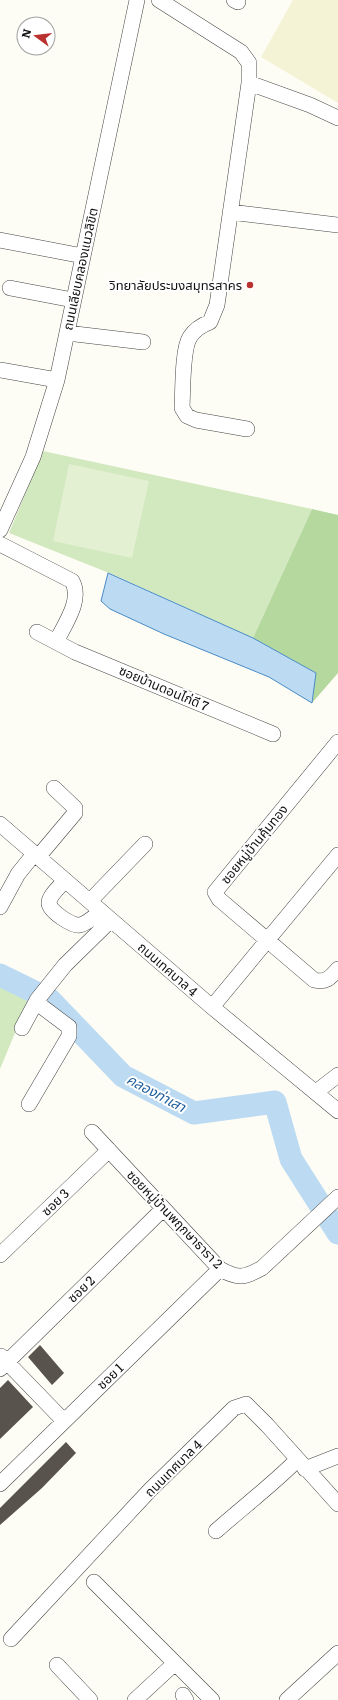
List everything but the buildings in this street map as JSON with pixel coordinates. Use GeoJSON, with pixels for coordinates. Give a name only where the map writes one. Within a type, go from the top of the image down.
{"type":"FeatureCollection","features":[{"type":"Feature","properties":{"kind":"street","name":"ถนนเลียบคลองแนวลิขิต"},"geometry":{"type":"LineString","coordinates":[[0,530],[33,457],[57,380],[135,0]]}},
{"type":"Feature","properties":{"kind":"street"},"geometry":{"type":"LineString","coordinates":[[159,0],[241,52],[249,63],[249,83],[214,316],[210,322],[197,329],[189,338],[185,348],[182,408],[187,416],[196,420],[247,429]]}},
{"type":"Feature","properties":{"kind":"street"},"geometry":{"type":"LineString","coordinates":[[249,83],[310,105],[338,118]]}},
{"type":"Feature","properties":{"kind":"street"},"geometry":{"type":"LineString","coordinates":[[230,212],[338,225]]}},
{"type":"Feature","properties":{"kind":"street"},"geometry":{"type":"LineString","coordinates":[[0,240],[83,256]]}},
{"type":"Feature","properties":{"kind":"street"},"geometry":{"type":"LineString","coordinates":[[10,288],[73,300]]}},
{"type":"Feature","properties":{"kind":"street"},"geometry":{"type":"LineString","coordinates":[[66,333],[143,342]]}},
{"type":"Feature","properties":{"kind":"street"},"geometry":{"type":"LineString","coordinates":[[0,370],[57,380]]}},
{"type":"Feature","properties":{"kind":"street"},"geometry":{"type":"LineString","coordinates":[[0,544],[72,581],[76,587],[75,603],[56,642]]}},
{"type":"Feature","properties":{"kind":"street","name":"ซอยบ้านดอนไก่ดี 7"},"geometry":{"type":"LineString","coordinates":[[37,632],[76,652],[273,734]]}},
{"type":"Feature","properties":{"kind":"street","name":"ซอยหมู่บ้านคุ้มทอง"},"geometry":{"type":"LineString","coordinates":[[338,742],[215,892],[218,899],[314,980],[321,982],[329,979],[338,969]]}},
{"type":"Feature","properties":{"kind":"street"},"geometry":{"type":"LineString","coordinates":[[0,907],[18,874],[75,813],[75,808],[54,788]]}},
{"type":"Feature","properties":{"kind":"street","name":"ถนนเทศบาล 4"},"geometry":{"type":"LineString","coordinates":[[0,824],[212,1007],[338,1111]]}},
{"type":"Feature","properties":{"kind":"street"},"geometry":{"type":"LineString","coordinates":[[22,1028],[37,1000],[145,844]]}},
{"type":"Feature","properties":{"kind":"street"},"geometry":{"type":"LineString","coordinates":[[212,1007],[338,855]]}},
{"type":"Feature","properties":{"kind":"street"},"geometry":{"type":"LineString","coordinates":[[65,880],[50,898],[49,904],[51,909],[73,925],[79,926],[87,922],[100,910]]}},
{"type":"Feature","properties":{"kind":"street"},"geometry":{"type":"LineString","coordinates":[[29,1104],[69,1036],[70,1030],[69,1027],[37,1000]]}},
{"type":"Feature","properties":{"kind":"street"},"geometry":{"type":"LineString","coordinates":[[316,1092],[338,1075]]}},
{"type":"Feature","properties":{"kind":"street","name":"ซอยหมู่บ้านพฤกษาธารา 2"},"geometry":{"type":"LineString","coordinates":[[92,1132],[220,1269],[233,1276],[247,1276],[262,1268],[338,1197]]}},
{"type":"Feature","properties":{"kind":"street","name":"ซอย 3"},"geometry":{"type":"LineString","coordinates":[[0,1255],[109,1150]]}},
{"type":"Feature","properties":{"kind":"street","name":"ซอย 2"},"geometry":{"type":"LineString","coordinates":[[2,1362],[163,1209]]}},
{"type":"Feature","properties":{"kind":"street","name":"ซอย 1"},"geometry":{"type":"LineString","coordinates":[[0,1484],[220,1269]]}},
{"type":"Feature","properties":{"kind":"street"},"geometry":{"type":"LineString","coordinates":[[2,1362],[64,1421]]}},
{"type":"Feature","properties":{"kind":"street","name":"ถนนเทศบาล 4"},"geometry":{"type":"LineString","coordinates":[[11,1639],[150,1490],[234,1408],[246,1404],[268,1425],[301,1465],[338,1504]]}},
{"type":"Feature","properties":{"kind":"street"},"geometry":{"type":"LineString","coordinates":[[216,1531],[245,1505],[301,1465],[338,1456]]}},
{"type":"Feature","properties":{"kind":"street"},"geometry":{"type":"LineString","coordinates":[[94,1582],[212,1700]]}},
{"type":"Feature","properties":{"kind":"street"},"geometry":{"type":"LineString","coordinates":[[287,1700],[338,1653]]}},
{"type":"Feature","properties":{"kind":"street"},"geometry":{"type":"LineString","coordinates":[[135,1700],[175,1663]]}},
{"type":"Feature","properties":{"kind":"street"},"geometry":{"type":"LineString","coordinates":[[57,1665],[90,1700]]}},
{"type":"Feature","properties":{"kind":"green space"},"geometry":{"type":"Polygon","coordinates":[[[293,0],[338,0],[338,103],[261,57],[293,0]]]}},
{"type":"Feature","properties":{"kind":"green space"},"geometry":{"type":"Polygon","coordinates":[[[43,451],[312,509],[253,638],[114,575],[9,533],[43,451]]]}},
{"type":"Feature","properties":{"kind":"green space"},"geometry":{"type":"Polygon","coordinates":[[[69,464],[149,481],[132,558],[53,541],[69,464]]]}},
{"type":"Feature","properties":{"kind":"green space"},"geometry":{"type":"Polygon","coordinates":[[[312,509],[338,515],[338,673],[312,703],[316,673],[253,638],[312,509]]]}},
{"type":"Feature","properties":{"kind":"green space"},"geometry":{"type":"Polygon","coordinates":[[[0,985],[30,997],[0,1069],[0,985]]]}},
{"type":"Feature","properties":{"kind":"water"},"geometry":{"type":"Polygon","coordinates":[[[108,573],[253,638],[316,673],[312,703],[269,677],[164,634],[110,609],[101,601],[108,573]]]}},
{"type":"Feature","properties":{"kind":"waterway","name":"คลองท่าเสา"},"geometry":{"type":"LineString","coordinates":[[0,975],[49,999],[123,1076],[194,1113],[275,1102],[291,1159],[338,1233]]}},
{"type":"Feature","properties":{"kind":"place","name":"วิทยาลัยประมงสมุทรสาคร"},"geometry":{"type":"Point","coordinates":[250,285]}}]}
